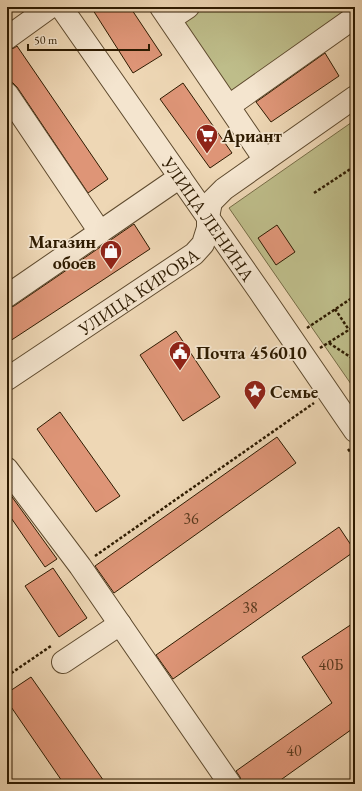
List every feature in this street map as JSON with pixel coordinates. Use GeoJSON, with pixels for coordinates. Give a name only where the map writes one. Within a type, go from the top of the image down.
{"type":"FeatureCollection","features":[{"type":"Feature","properties":{"kind":"street"},"geometry":{"type":"LineString","coordinates":[[7,38],[50,7]]}},
{"type":"Feature","properties":{"kind":"street","name":"УЛИЦА ЛЕНИНА"},"geometry":{"type":"LineString","coordinates":[[61,7],[355,431]]}},
{"type":"Feature","properties":{"kind":"street"},"geometry":{"type":"LineString","coordinates":[[188,7],[166,13],[265,160]]}},
{"type":"Feature","properties":{"kind":"street"},"geometry":{"type":"LineString","coordinates":[[229,106],[355,17]]}},
{"type":"Feature","properties":{"kind":"street"},"geometry":{"type":"LineString","coordinates":[[7,94],[100,232]]}},
{"type":"Feature","properties":{"kind":"street","name":"УЛИЦА КИРОВА"},"geometry":{"type":"LineString","coordinates":[[7,379],[194,254],[203,244],[208,228],[208,217],[211,202],[224,189],[355,97]]}},
{"type":"Feature","properties":{"kind":"street"},"geometry":{"type":"LineString","coordinates":[[7,296],[180,177]]}},
{"type":"Feature","properties":{"kind":"street"},"geometry":{"type":"LineString","coordinates":[[7,469],[80,566],[230,784]]}},
{"type":"Feature","properties":{"kind":"street"},"geometry":{"type":"LineString","coordinates":[[63,662],[120,624]]}},
{"type":"Feature","properties":{"kind":"path"},"geometry":{"type":"LineString","coordinates":[[314,194],[355,166]]}},
{"type":"Feature","properties":{"kind":"path"},"geometry":{"type":"LineString","coordinates":[[306,328],[355,296]]}},
{"type":"Feature","properties":{"kind":"path"},"geometry":{"type":"LineString","coordinates":[[351,298],[355,304]]}},
{"type":"Feature","properties":{"kind":"path"},"geometry":{"type":"LineString","coordinates":[[335,309],[349,330]]}},
{"type":"Feature","properties":{"kind":"path"},"geometry":{"type":"LineString","coordinates":[[319,349],[355,326]]}},
{"type":"Feature","properties":{"kind":"path"},"geometry":{"type":"LineString","coordinates":[[329,343],[355,360]]}},
{"type":"Feature","properties":{"kind":"path"},"geometry":{"type":"LineString","coordinates":[[80,566],[316,402]]}},
{"type":"Feature","properties":{"kind":"shaded area"},"geometry":{"type":"Polygon","coordinates":[[[199,7],[342,7],[348,16],[227,100],[175,24],[199,7]]]}},
{"type":"Feature","properties":{"kind":"shaded area"},"geometry":{"type":"Polygon","coordinates":[[[355,120],[355,382],[351,384],[229,208],[355,120]]]}},
{"type":"Feature","properties":{"kind":"building"},"geometry":{"type":"Polygon","coordinates":[[[91,7],[130,7],[162,55],[133,73],[91,7]]]}},
{"type":"Feature","properties":{"kind":"building"},"geometry":{"type":"Polygon","coordinates":[[[17,46],[108,179],[88,193],[17,87],[13,83],[7,82],[7,50],[17,46]]]}},
{"type":"Feature","properties":{"kind":"building"},"geometry":{"type":"Polygon","coordinates":[[[325,53],[339,76],[271,122],[256,102],[325,53]]]}},
{"type":"Feature","properties":{"kind":"building"},"geometry":{"type":"Polygon","coordinates":[[[183,83],[232,153],[210,168],[160,99],[183,83]]]}},
{"type":"Feature","properties":{"kind":"building"},"geometry":{"type":"Polygon","coordinates":[[[134,224],[150,249],[7,343],[7,308],[14,306],[134,224]]]}},
{"type":"Feature","properties":{"kind":"building"},"geometry":{"type":"Polygon","coordinates":[[[277,225],[295,252],[276,265],[258,238],[277,225]]]}},
{"type":"Feature","properties":{"kind":"building"},"geometry":{"type":"Polygon","coordinates":[[[176,331],[220,397],[183,421],[140,355],[176,331]]]}},
{"type":"Feature","properties":{"kind":"building"},"geometry":{"type":"Polygon","coordinates":[[[60,412],[120,496],[96,512],[37,429],[60,412]]]}},
{"type":"Feature","properties":{"kind":"building"},"geometry":{"type":"Polygon","coordinates":[[[277,437],[296,463],[114,593],[95,566],[277,437]]]}},
{"type":"Feature","properties":{"kind":"building"},"geometry":{"type":"Polygon","coordinates":[[[7,490],[57,559],[45,567],[7,512],[7,490]]]}},
{"type":"Feature","properties":{"kind":"building"},"geometry":{"type":"Polygon","coordinates":[[[339,527],[355,551],[173,679],[156,655],[339,527]]]}},
{"type":"Feature","properties":{"kind":"building"},"geometry":{"type":"Polygon","coordinates":[[[53,568],[87,618],[59,637],[25,586],[53,568]]]}},
{"type":"Feature","properties":{"kind":"building"},"geometry":{"type":"Polygon","coordinates":[[[355,622],[355,727],[275,784],[242,784],[236,771],[332,703],[302,657],[355,622]]]}},
{"type":"Feature","properties":{"kind":"building"},"geometry":{"type":"Polygon","coordinates":[[[31,677],[106,784],[64,784],[7,701],[7,693],[31,677]]]}},
{"type":"Feature","properties":{"kind":"place","name":"Ариант"},"geometry":{"type":"Point","coordinates":[207,154]}},
{"type":"Feature","properties":{"kind":"place","name":"Магазин обоев"},"geometry":{"type":"Point","coordinates":[111,270]}},
{"type":"Feature","properties":{"kind":"place","name":"Почта 456010"},"geometry":{"type":"Point","coordinates":[180,372]}},
{"type":"Feature","properties":{"kind":"place","name":"Семье"},"geometry":{"type":"Point","coordinates":[255,410]}}]}
